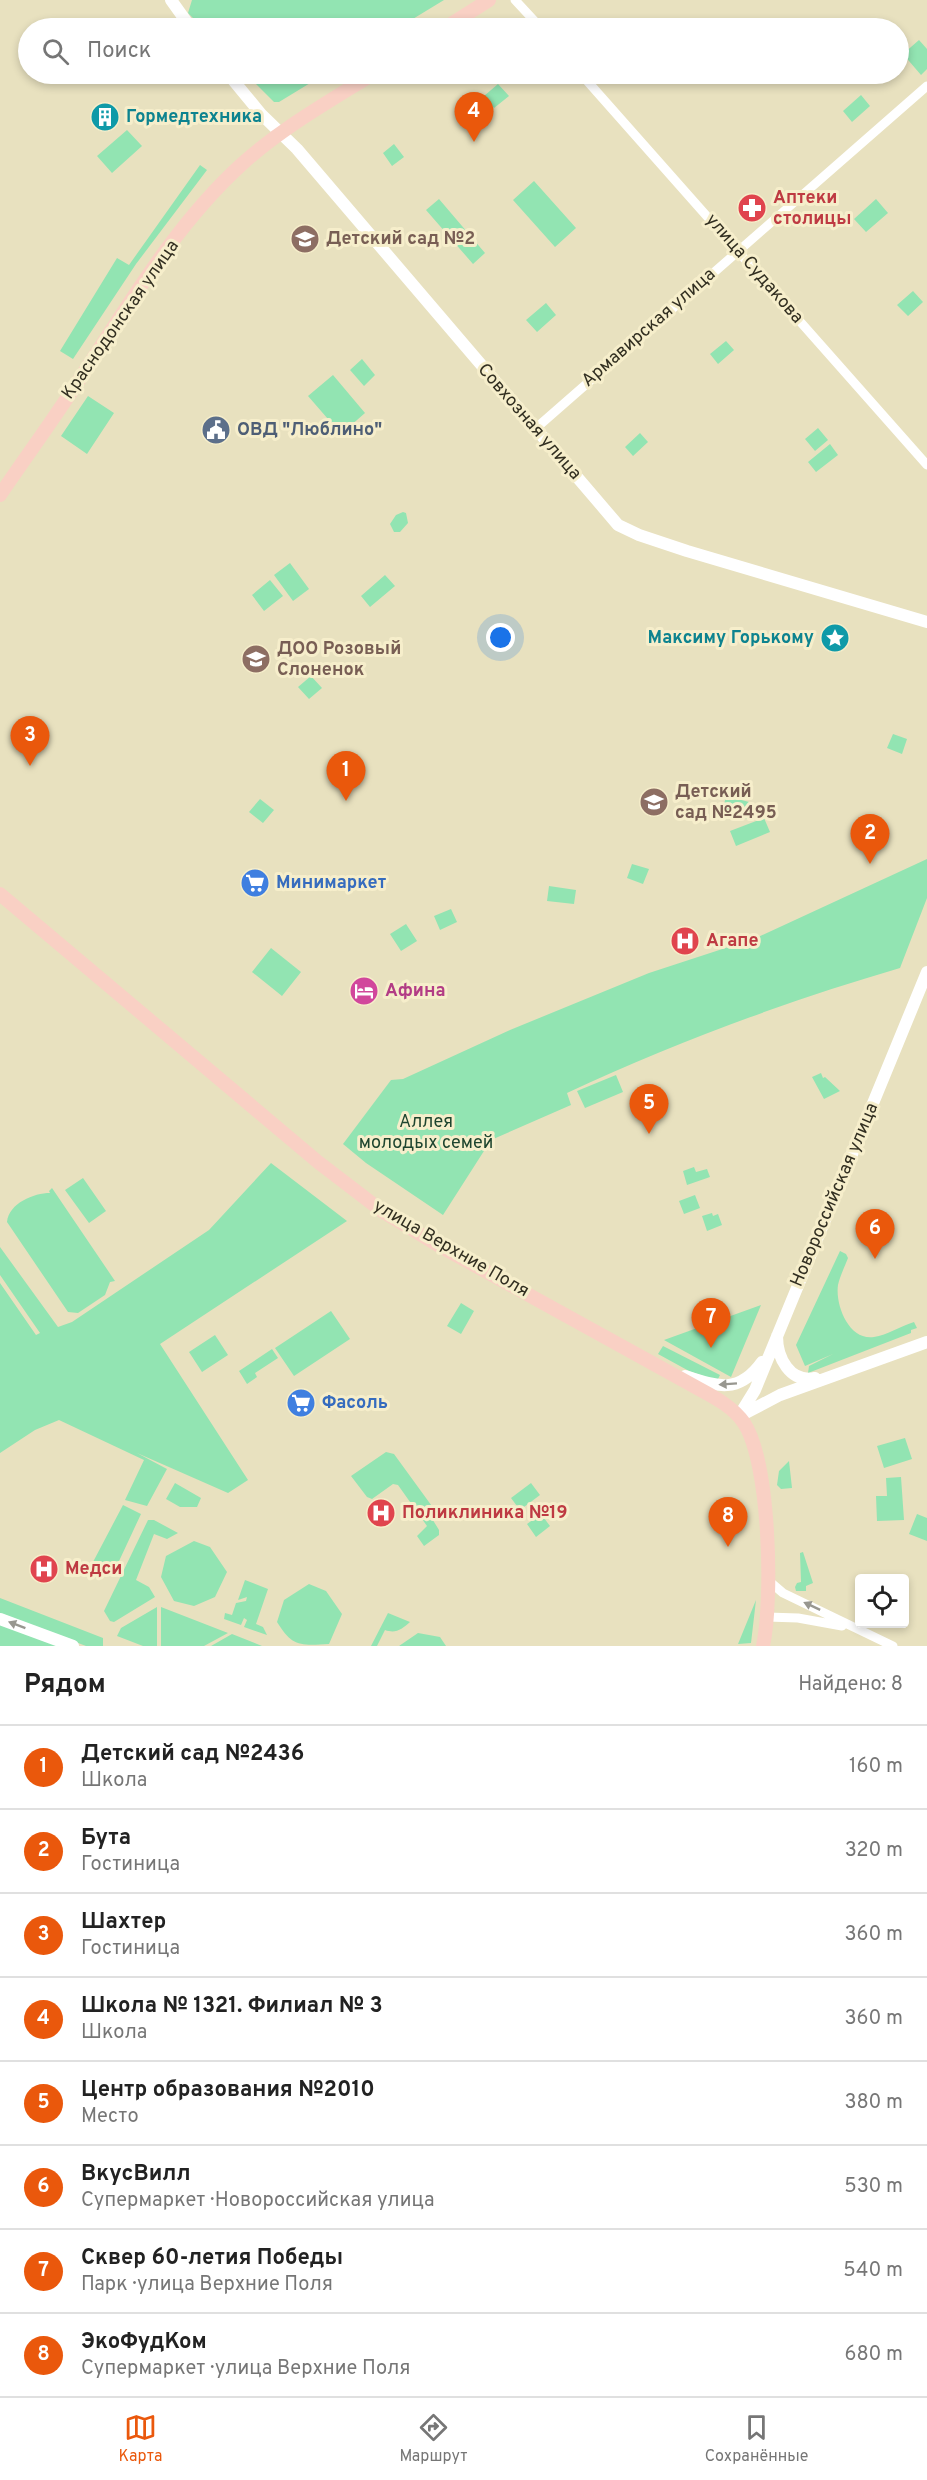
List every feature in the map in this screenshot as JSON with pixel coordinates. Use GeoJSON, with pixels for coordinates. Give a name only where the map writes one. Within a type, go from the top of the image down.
{"type":"FeatureCollection","features":[{"type":"Feature","properties":{"kind":"main road"},"geometry":{"type":"LineString","coordinates":[[461,18],[489,0]]}},
{"type":"Feature","properties":{"kind":"main road","name":"Краснодонская улица"},"geometry":{"type":"LineString","coordinates":[[0,495],[80,380],[152,268],[224,181],[292,123],[356,84]]}},
{"type":"Feature","properties":{"kind":"main road","name":"улица Верхние Поля"},"geometry":{"type":"LineString","coordinates":[[0,894],[311,1156],[382,1211],[666,1370],[711,1396],[739,1416],[750,1434],[760,1465],[769,1581],[763,1646]]}},
{"type":"Feature","properties":{"kind":"street"},"geometry":{"type":"LineString","coordinates":[[171,0],[184,18]]}},
{"type":"Feature","properties":{"kind":"street"},"geometry":{"type":"LineString","coordinates":[[515,0],[532,18]]}},
{"type":"Feature","properties":{"kind":"street","name":"Совхозная улица"},"geometry":{"type":"LineString","coordinates":[[237,84],[297,150],[618,525],[639,536],[927,622]]}},
{"type":"Feature","properties":{"kind":"street","name":"улица Судакова"},"geometry":{"type":"LineString","coordinates":[[590,84],[927,465]]}},
{"type":"Feature","properties":{"kind":"street","name":"Армавирская улица"},"geometry":{"type":"LineString","coordinates":[[535,429],[927,86]]}},
{"type":"Feature","properties":{"kind":"street","name":"Новороссийская улица"},"geometry":{"type":"LineString","coordinates":[[739,1416],[755,1390],[927,972]]}},
{"type":"Feature","properties":{"kind":"street"},"geometry":{"type":"LineString","coordinates":[[777,1335],[777,1346],[782,1359],[793,1374],[808,1380],[835,1375]]}},
{"type":"Feature","properties":{"kind":"street"},"geometry":{"type":"LineString","coordinates":[[739,1416],[780,1395],[927,1342]]}},
{"type":"Feature","properties":{"kind":"street"},"geometry":{"type":"LineString","coordinates":[[666,1370],[705,1383],[732,1385],[748,1379],[771,1349]]}},
{"type":"Feature","properties":{"kind":"street"},"geometry":{"type":"LineString","coordinates":[[769,1581],[783,1593],[893,1646]]}},
{"type":"Feature","properties":{"kind":"street"},"geometry":{"type":"LineString","coordinates":[[767,1617],[824,1621],[856,1629]]}},
{"type":"Feature","properties":{"kind":"street"},"geometry":{"type":"LineString","coordinates":[[0,1619],[73,1646]]}},
{"type":"Feature","properties":{"kind":"green space"},"geometry":{"type":"Polygon","coordinates":[[[192,0],[444,0],[414,18],[193,18],[188,13],[192,0]]]}},
{"type":"Feature","properties":{"kind":"green space"},"geometry":{"type":"Polygon","coordinates":[[[919,40],[927,49],[927,69],[921,75],[909,61],[909,49],[919,40]]]}},
{"type":"Feature","properties":{"kind":"green space"},"geometry":{"type":"Polygon","coordinates":[[[256,84],[309,84],[279,102],[274,102],[256,84]]]}},
{"type":"Feature","properties":{"kind":"green space"},"geometry":{"type":"Polygon","coordinates":[[[498,84],[509,96],[494,108],[484,96],[498,84]]]}},
{"type":"Feature","properties":{"kind":"green space"},"geometry":{"type":"Polygon","coordinates":[[[861,95],[870,106],[852,122],[843,111],[861,95]]]}},
{"type":"Feature","properties":{"kind":"green space"},"geometry":{"type":"Polygon","coordinates":[[[127,130],[142,146],[112,173],[97,156],[127,130]]]}},
{"type":"Feature","properties":{"kind":"green space"},"geometry":{"type":"Polygon","coordinates":[[[394,144],[404,157],[392,166],[383,153],[394,144]]]}},
{"type":"Feature","properties":{"kind":"green space"},"geometry":{"type":"Polygon","coordinates":[[[200,165],[207,170],[136,264],[73,359],[60,351],[117,258],[129,265],[200,165]]]}},
{"type":"Feature","properties":{"kind":"green space"},"geometry":{"type":"Polygon","coordinates":[[[534,181],[576,228],[555,247],[513,200],[534,181]]]}},
{"type":"Feature","properties":{"kind":"green space"},"geometry":{"type":"Polygon","coordinates":[[[439,199],[485,253],[473,264],[426,210],[439,199]]]}},
{"type":"Feature","properties":{"kind":"green space"},"geometry":{"type":"Polygon","coordinates":[[[876,199],[888,213],[866,232],[854,219],[876,199]]]}},
{"type":"Feature","properties":{"kind":"green space"},"geometry":{"type":"Polygon","coordinates":[[[913,291],[923,302],[908,316],[897,305],[913,291]]]}},
{"type":"Feature","properties":{"kind":"green space"},"geometry":{"type":"Polygon","coordinates":[[[546,303],[556,315],[537,332],[526,320],[546,303]]]}},
{"type":"Feature","properties":{"kind":"green space"},"geometry":{"type":"Polygon","coordinates":[[[726,341],[734,350],[718,364],[710,354],[726,341]]]}},
{"type":"Feature","properties":{"kind":"green space"},"geometry":{"type":"Polygon","coordinates":[[[362,359],[375,375],[364,386],[350,370],[362,359]]]}},
{"type":"Feature","properties":{"kind":"green space"},"geometry":{"type":"Polygon","coordinates":[[[333,375],[365,413],[341,434],[308,396],[333,375]]]}},
{"type":"Feature","properties":{"kind":"green space"},"geometry":{"type":"Polygon","coordinates":[[[88,396],[114,413],[87,454],[61,436],[88,396]]]}},
{"type":"Feature","properties":{"kind":"green space"},"geometry":{"type":"Polygon","coordinates":[[[818,428],[828,440],[815,451],[805,439],[818,428]]]}},
{"type":"Feature","properties":{"kind":"green space"},"geometry":{"type":"Polygon","coordinates":[[[640,433],[648,442],[633,456],[625,447],[640,433]]]}},
{"type":"Feature","properties":{"kind":"green space"},"geometry":{"type":"Polygon","coordinates":[[[830,444],[838,455],[816,472],[808,462],[830,444]]]}},
{"type":"Feature","properties":{"kind":"green space"},"geometry":{"type":"Polygon","coordinates":[[[406,513],[408,523],[400,532],[394,532],[390,524],[396,515],[406,513]]]}},
{"type":"Feature","properties":{"kind":"green space"},"geometry":{"type":"Polygon","coordinates":[[[290,563],[309,589],[293,601],[274,575],[290,563]]]}},
{"type":"Feature","properties":{"kind":"green space"},"geometry":{"type":"Polygon","coordinates":[[[385,575],[395,586],[370,607],[361,596],[385,575]]]}},
{"type":"Feature","properties":{"kind":"green space"},"geometry":{"type":"Polygon","coordinates":[[[270,580],[283,596],[264,611],[252,595],[270,580]]]}},
{"type":"Feature","properties":{"kind":"green space"},"geometry":{"type":"Polygon","coordinates":[[[311,676],[322,688],[309,699],[298,687],[311,676]]]}},
{"type":"Feature","properties":{"kind":"green space"},"geometry":{"type":"Polygon","coordinates":[[[893,734],[907,739],[902,754],[887,748],[893,734]]]}},
{"type":"Feature","properties":{"kind":"green space"},"geometry":{"type":"Polygon","coordinates":[[[726,796],[753,803],[749,819],[722,813],[726,796]]]}},
{"type":"Feature","properties":{"kind":"green space"},"geometry":{"type":"Polygon","coordinates":[[[260,799],[274,810],[263,823],[249,812],[260,799]]]}},
{"type":"Feature","properties":{"kind":"green space"},"geometry":{"type":"Polygon","coordinates":[[[764,818],[770,832],[736,846],[730,831],[764,818]]]}},
{"type":"Feature","properties":{"kind":"green space","name":"Аллея молодых семей"},"geometry":{"type":"Polygon","coordinates":[[[927,859],[927,898],[900,968],[815,994],[731,1024],[567,1093],[571,1105],[491,1140],[443,1215],[366,1163],[343,1144],[391,1080],[403,1079],[510,1030],[649,973],[756,938],[927,859]]]}},
{"type":"Feature","properties":{"kind":"green space"},"geometry":{"type":"Polygon","coordinates":[[[632,864],[649,869],[643,884],[627,878],[632,864]]]}},
{"type":"Feature","properties":{"kind":"green space"},"geometry":{"type":"Polygon","coordinates":[[[549,886],[576,890],[574,904],[547,901],[549,886]]]}},
{"type":"Feature","properties":{"kind":"green space"},"geometry":{"type":"Polygon","coordinates":[[[451,909],[457,922],[440,930],[434,916],[451,909]]]}},
{"type":"Feature","properties":{"kind":"green space"},"geometry":{"type":"Polygon","coordinates":[[[406,924],[417,941],[401,951],[390,934],[406,924]]]}},
{"type":"Feature","properties":{"kind":"green space"},"geometry":{"type":"Polygon","coordinates":[[[271,948],[301,972],[282,996],[252,972],[271,948]]]}},
{"type":"Feature","properties":{"kind":"green space"},"geometry":{"type":"Polygon","coordinates":[[[821,1073],[823,1078],[825,1077],[840,1091],[824,1099],[812,1077],[821,1073]]]}},
{"type":"Feature","properties":{"kind":"green space"},"geometry":{"type":"Polygon","coordinates":[[[616,1075],[623,1092],[585,1108],[577,1091],[616,1075]]]}},
{"type":"Feature","properties":{"kind":"green space"},"geometry":{"type":"Polygon","coordinates":[[[271,1163],[347,1221],[160,1344],[248,1480],[228,1493],[137,1453],[167,1469],[147,1506],[125,1500],[144,1460],[59,1420],[35,1430],[0,1453],[0,1283],[36,1335],[40,1333],[0,1275],[0,1247],[58,1327],[72,1322],[209,1230],[271,1163]]]}},
{"type":"Feature","properties":{"kind":"green space"},"geometry":{"type":"Polygon","coordinates":[[[694,1167],[696,1172],[707,1169],[710,1177],[687,1185],[683,1171],[694,1167]]]}},
{"type":"Feature","properties":{"kind":"green space"},"geometry":{"type":"Polygon","coordinates":[[[83,1178],[106,1211],[89,1223],[65,1190],[83,1178]]]}},
{"type":"Feature","properties":{"kind":"green space"},"geometry":{"type":"Polygon","coordinates":[[[52,1188],[115,1281],[110,1282],[105,1295],[78,1313],[68,1312],[7,1222],[12,1209],[17,1204],[30,1197],[50,1193],[52,1188]]]}},
{"type":"Feature","properties":{"kind":"green space"},"geometry":{"type":"Polygon","coordinates":[[[695,1195],[700,1208],[684,1214],[679,1201],[695,1195]]]}},
{"type":"Feature","properties":{"kind":"green space"},"geometry":{"type":"Polygon","coordinates":[[[712,1213],[713,1216],[718,1214],[722,1225],[707,1231],[702,1216],[712,1213]]]}},
{"type":"Feature","properties":{"kind":"green space"},"geometry":{"type":"Polygon","coordinates":[[[840,1251],[848,1258],[838,1285],[839,1302],[841,1311],[851,1328],[865,1337],[874,1337],[914,1322],[917,1328],[911,1330],[911,1333],[808,1373],[809,1366],[833,1354],[805,1366],[796,1345],[840,1251]]]}},
{"type":"Feature","properties":{"kind":"green space"},"geometry":{"type":"Polygon","coordinates":[[[461,1303],[474,1311],[461,1334],[447,1326],[461,1303]]]}},
{"type":"Feature","properties":{"kind":"green space"},"geometry":{"type":"Polygon","coordinates":[[[761,1305],[731,1377],[664,1340],[761,1305]]]}},
{"type":"Feature","properties":{"kind":"green space"},"geometry":{"type":"Polygon","coordinates":[[[331,1311],[350,1339],[294,1376],[275,1348],[331,1311]]]}},
{"type":"Feature","properties":{"kind":"green space"},"geometry":{"type":"Polygon","coordinates":[[[215,1335],[228,1355],[202,1372],[189,1352],[215,1335]]]}},
{"type":"Feature","properties":{"kind":"green space"},"geometry":{"type":"Polygon","coordinates":[[[663,1346],[720,1375],[717,1381],[689,1371],[658,1354],[663,1346]]]}},
{"type":"Feature","properties":{"kind":"green space"},"geometry":{"type":"Polygon","coordinates":[[[272,1349],[278,1358],[255,1373],[257,1377],[247,1384],[239,1371],[272,1349]]]}},
{"type":"Feature","properties":{"kind":"green space"},"geometry":{"type":"Polygon","coordinates":[[[905,1438],[912,1459],[884,1468],[877,1446],[905,1438]]]}},
{"type":"Feature","properties":{"kind":"green space"},"geometry":{"type":"Polygon","coordinates":[[[386,1452],[394,1454],[434,1509],[431,1517],[439,1530],[439,1535],[424,1546],[417,1536],[427,1526],[398,1485],[393,1484],[372,1499],[367,1497],[351,1476],[386,1452]]]}},
{"type":"Feature","properties":{"kind":"green space"},"geometry":{"type":"Polygon","coordinates":[[[789,1461],[792,1488],[781,1489],[777,1485],[779,1471],[789,1461]]]}},
{"type":"Feature","properties":{"kind":"green space"},"geometry":{"type":"Polygon","coordinates":[[[901,1477],[904,1520],[877,1521],[876,1496],[887,1496],[886,1478],[901,1477]]]}},
{"type":"Feature","properties":{"kind":"green space"},"geometry":{"type":"Polygon","coordinates":[[[175,1483],[201,1498],[197,1507],[180,1507],[166,1499],[175,1483]]]}},
{"type":"Feature","properties":{"kind":"green space"},"geometry":{"type":"Polygon","coordinates":[[[531,1483],[540,1495],[520,1510],[511,1498],[531,1483]]]}},
{"type":"Feature","properties":{"kind":"green space"},"geometry":{"type":"Polygon","coordinates":[[[123,1505],[141,1514],[113,1574],[93,1562],[123,1505]]]}},
{"type":"Feature","properties":{"kind":"green space"},"geometry":{"type":"Polygon","coordinates":[[[541,1514],[550,1526],[536,1537],[527,1524],[541,1514]]]}},
{"type":"Feature","properties":{"kind":"green space"},"geometry":{"type":"Polygon","coordinates":[[[917,1514],[927,1518],[927,1541],[909,1534],[917,1514]]]}},
{"type":"Feature","properties":{"kind":"green space"},"geometry":{"type":"Polygon","coordinates":[[[148,1520],[154,1520],[178,1533],[167,1539],[154,1534],[136,1580],[149,1587],[155,1597],[114,1622],[110,1621],[104,1611],[148,1520]]]}},
{"type":"Feature","properties":{"kind":"green space"},"geometry":{"type":"Polygon","coordinates":[[[194,1541],[210,1547],[227,1572],[215,1597],[194,1606],[174,1601],[161,1577],[166,1556],[194,1541]]]}},
{"type":"Feature","properties":{"kind":"green space"},"geometry":{"type":"Polygon","coordinates":[[[803,1552],[813,1583],[806,1586],[806,1591],[796,1591],[797,1583],[801,1582],[800,1553],[803,1552]]]}},
{"type":"Feature","properties":{"kind":"green space"},"geometry":{"type":"Polygon","coordinates":[[[245,1580],[268,1589],[256,1624],[263,1627],[267,1635],[244,1627],[247,1620],[244,1618],[241,1625],[224,1619],[225,1613],[232,1615],[236,1603],[246,1601],[247,1597],[238,1600],[245,1580]]]}},
{"type":"Feature","properties":{"kind":"green space"},"geometry":{"type":"Polygon","coordinates":[[[309,1584],[326,1591],[342,1614],[329,1644],[297,1643],[287,1636],[277,1622],[284,1600],[309,1584]]]}},
{"type":"Feature","properties":{"kind":"green space"},"geometry":{"type":"Polygon","coordinates":[[[0,1598],[103,1638],[103,1646],[86,1646],[0,1613],[0,1598]]]}},
{"type":"Feature","properties":{"kind":"green space"},"geometry":{"type":"Polygon","coordinates":[[[756,1600],[751,1643],[738,1644],[756,1600]]]}},
{"type":"Feature","properties":{"kind":"green space"},"geometry":{"type":"Polygon","coordinates":[[[157,1607],[157,1646],[143,1646],[117,1636],[121,1628],[157,1607]]]}},
{"type":"Feature","properties":{"kind":"green space"},"geometry":{"type":"Polygon","coordinates":[[[161,1607],[228,1633],[204,1646],[161,1646],[161,1607]]]}},
{"type":"Feature","properties":{"kind":"green space"},"geometry":{"type":"Polygon","coordinates":[[[388,1613],[410,1622],[399,1630],[385,1630],[377,1646],[371,1646],[388,1613]]]}},
{"type":"Feature","properties":{"kind":"green space"},"geometry":{"type":"Polygon","coordinates":[[[0,1623],[59,1646],[0,1646],[0,1623]]]}},
{"type":"Feature","properties":{"kind":"green space"},"geometry":{"type":"Polygon","coordinates":[[[418,1633],[440,1637],[446,1646],[399,1646],[418,1633]]]}},
{"type":"Feature","properties":{"kind":"green space"},"geometry":{"type":"Polygon","coordinates":[[[232,1634],[262,1646],[211,1646],[232,1634]]]}},
{"type":"Feature","properties":{"kind":"place","name":"Гормедтехника"},"geometry":{"type":"Point","coordinates":[105,117]}},
{"type":"Feature","properties":{"kind":"place","name":"Школа № 1321. Филиал № 3"},"geometry":{"type":"Point","coordinates":[474,142]}},
{"type":"Feature","properties":{"kind":"place","name":"Аптеки столицы"},"geometry":{"type":"Point","coordinates":[752,208]}},
{"type":"Feature","properties":{"kind":"place","name":"Детский сад №2"},"geometry":{"type":"Point","coordinates":[305,239]}},
{"type":"Feature","properties":{"kind":"place","name":"ОВД \"Люблино\""},"geometry":{"type":"Point","coordinates":[216,430]}},
{"type":"Feature","properties":{"kind":"place","name":"Максиму Горькому"},"geometry":{"type":"Point","coordinates":[835,638]}},
{"type":"Feature","properties":{"kind":"place","name":"ДОО Розовый Слоненок"},"geometry":{"type":"Point","coordinates":[256,659]}},
{"type":"Feature","properties":{"kind":"place","name":"Шахтер"},"geometry":{"type":"Point","coordinates":[30,766]}},
{"type":"Feature","properties":{"kind":"place","name":"Детский сад №2436"},"geometry":{"type":"Point","coordinates":[346,801]}},
{"type":"Feature","properties":{"kind":"place","name":"Детский сад №2495"},"geometry":{"type":"Point","coordinates":[654,802]}},
{"type":"Feature","properties":{"kind":"place","name":"Бута"},"geometry":{"type":"Point","coordinates":[870,864]}},
{"type":"Feature","properties":{"kind":"place","name":"Минимаркет"},"geometry":{"type":"Point","coordinates":[255,883]}},
{"type":"Feature","properties":{"kind":"place","name":"Агапе"},"geometry":{"type":"Point","coordinates":[685,941]}},
{"type":"Feature","properties":{"kind":"place","name":"Афина"},"geometry":{"type":"Point","coordinates":[364,991]}},
{"type":"Feature","properties":{"kind":"place","name":"Центр образования №2010"},"geometry":{"type":"Point","coordinates":[649,1134]}},
{"type":"Feature","properties":{"kind":"place","name":"ВкусВилл"},"geometry":{"type":"Point","coordinates":[875,1259]}},
{"type":"Feature","properties":{"kind":"place","name":"Сквер 60-летия Победы"},"geometry":{"type":"Point","coordinates":[711,1348]}},
{"type":"Feature","properties":{"kind":"place","name":"Фасоль"},"geometry":{"type":"Point","coordinates":[301,1403]}},
{"type":"Feature","properties":{"kind":"place","name":"Поликлиника №19"},"geometry":{"type":"Point","coordinates":[381,1513]}},
{"type":"Feature","properties":{"kind":"place","name":"ЭкоФудКом"},"geometry":{"type":"Point","coordinates":[728,1547]}},
{"type":"Feature","properties":{"kind":"place","name":"Медси"},"geometry":{"type":"Point","coordinates":[44,1569]}}]}
